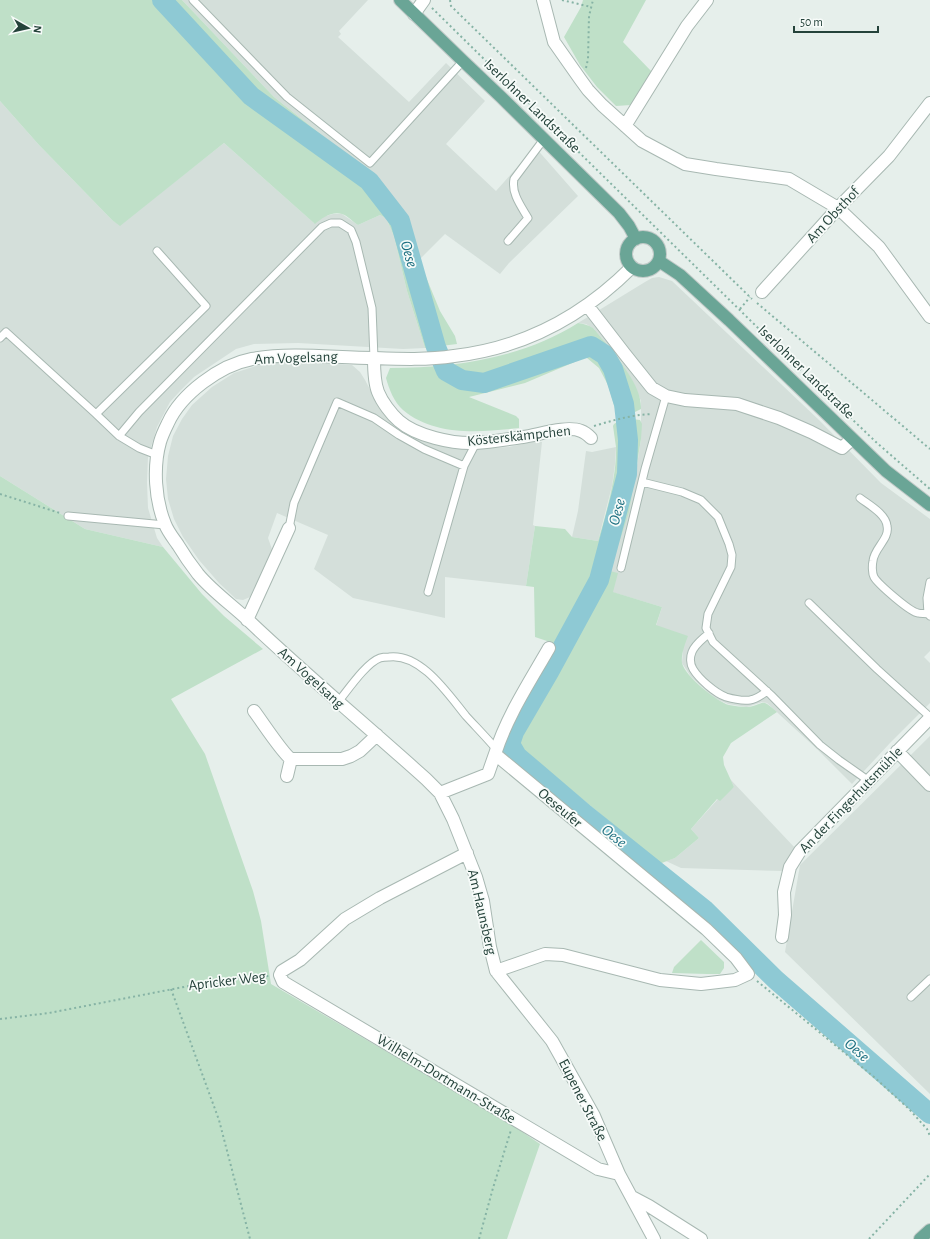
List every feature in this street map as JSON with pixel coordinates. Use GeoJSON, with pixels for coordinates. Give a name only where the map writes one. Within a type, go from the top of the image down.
{"type":"FeatureCollection","features":[{"type":"Feature","properties":{"kind":"main road","name":"Iserlohner Landstraße"},"geometry":{"type":"LineString","coordinates":[[400,0],[619,213],[629,226],[636,239]]}},
{"type":"Feature","properties":{"kind":"main road"},"geometry":{"type":"LineString","coordinates":[[644,237],[650,238],[658,246],[660,252],[659,261],[655,267],[645,272],[639,271],[632,267],[627,261],[626,250],[629,244],[636,239],[644,237]]}},
{"type":"Feature","properties":{"kind":"main road","name":"Iserlohner Landstraße"},"geometry":{"type":"LineString","coordinates":[[659,261],[680,275],[729,320],[886,471],[930,505]]}},
{"type":"Feature","properties":{"kind":"main road"},"geometry":{"type":"LineString","coordinates":[[920,1239],[930,1230]]}},
{"type":"Feature","properties":{"kind":"street"},"geometry":{"type":"LineString","coordinates":[[543,0],[554,42],[580,79],[595,97],[642,140],[685,164],[789,179],[838,208],[879,247],[930,317]]}},
{"type":"Feature","properties":{"kind":"street"},"geometry":{"type":"LineString","coordinates":[[625,126],[687,26],[707,0]]}},
{"type":"Feature","properties":{"kind":"street"},"geometry":{"type":"LineString","coordinates":[[414,14],[427,3]]}},
{"type":"Feature","properties":{"kind":"street","name":"Am Obsthof"},"geometry":{"type":"LineString","coordinates":[[762,292],[838,208],[889,156],[930,103]]}},
{"type":"Feature","properties":{"kind":"street","name":"Am Vogelsang"},"geometry":{"type":"LineString","coordinates":[[440,793],[218,594],[199,575],[165,525],[156,489],[158,455],[161,440],[171,416],[186,398],[203,382],[224,369],[248,360],[277,356],[308,355],[374,358],[427,358],[453,356],[505,346],[546,330],[580,310],[615,284],[632,267]]}},
{"type":"Feature","properties":{"kind":"street"},"geometry":{"type":"LineString","coordinates":[[587,305],[652,388],[666,396],[684,400],[737,404],[786,421],[842,448],[852,439]]}},
{"type":"Feature","properties":{"kind":"street","name":"Kösterskämpchen"},"geometry":{"type":"LineString","coordinates":[[374,358],[378,392],[388,408],[400,421],[412,429],[444,440],[464,443],[476,443],[523,437],[568,429],[586,434]]}},
{"type":"Feature","properties":{"kind":"street"},"geometry":{"type":"LineString","coordinates":[[247,620],[289,528]]}},
{"type":"Feature","properties":{"kind":"street"},"geometry":{"type":"LineString","coordinates":[[440,793],[488,774],[505,726],[549,648]]}},
{"type":"Feature","properties":{"kind":"street"},"geometry":{"type":"LineString","coordinates":[[254,711],[288,757],[291,758],[342,759],[360,751],[377,735]]}},
{"type":"Feature","properties":{"kind":"street","name":"An der Fingerhutsmühle"},"geometry":{"type":"LineString","coordinates":[[782,937],[784,892],[790,867],[800,851],[930,717]]}},
{"type":"Feature","properties":{"kind":"street"},"geometry":{"type":"LineString","coordinates":[[898,751],[930,785]]}},
{"type":"Feature","properties":{"kind":"street","name":"Oeseufer"},"geometry":{"type":"LineString","coordinates":[[496,752],[706,929],[736,958],[748,974]]}},
{"type":"Feature","properties":{"kind":"street"},"geometry":{"type":"LineString","coordinates":[[288,776],[291,758]]}},
{"type":"Feature","properties":{"kind":"street","name":"Am Haunsberg"},"geometry":{"type":"LineString","coordinates":[[440,793],[453,819],[476,877],[483,901],[490,947],[496,971],[545,954],[563,955],[660,980],[701,984],[735,980],[748,974]]}},
{"type":"Feature","properties":{"kind":"street","name":"Apricker Weg"},"geometry":{"type":"LineString","coordinates":[[280,975],[282,971],[300,960],[345,919],[380,898],[467,853]]}},
{"type":"Feature","properties":{"kind":"street","name":"Eupener Straße"},"geometry":{"type":"LineString","coordinates":[[496,971],[552,1041],[594,1116],[619,1174],[654,1239]]}},
{"type":"Feature","properties":{"kind":"street","name":"Wilhelm-Dortmann-Straße"},"geometry":{"type":"LineString","coordinates":[[280,975],[283,982],[598,1169],[619,1174]]}},
{"type":"Feature","properties":{"kind":"street"},"geometry":{"type":"LineString","coordinates":[[632,1197],[701,1239]]}},
{"type":"Feature","properties":{"kind":"lane"},"geometry":{"type":"LineString","coordinates":[[193,0],[287,97],[370,163],[463,61]]}},
{"type":"Feature","properties":{"kind":"lane"},"geometry":{"type":"LineString","coordinates":[[508,241],[528,218],[513,191],[514,178],[544,139]]}},
{"type":"Feature","properties":{"kind":"lane"},"geometry":{"type":"LineString","coordinates":[[119,436],[139,412],[322,227],[331,223],[340,224],[351,230],[356,242],[372,308],[374,358]]}},
{"type":"Feature","properties":{"kind":"lane"},"geometry":{"type":"LineString","coordinates":[[96,414],[206,306],[157,251]]}},
{"type":"Feature","properties":{"kind":"lane"},"geometry":{"type":"LineString","coordinates":[[0,338],[6,332],[119,436],[140,448],[158,455]]}},
{"type":"Feature","properties":{"kind":"lane"},"geometry":{"type":"LineString","coordinates":[[621,568],[642,482],[666,396]]}},
{"type":"Feature","properties":{"kind":"lane"},"geometry":{"type":"LineString","coordinates":[[289,528],[294,502],[338,402],[374,418],[399,435],[424,449],[464,466]]}},
{"type":"Feature","properties":{"kind":"lane"},"geometry":{"type":"LineString","coordinates":[[428,592],[464,466],[476,443]]}},
{"type":"Feature","properties":{"kind":"lane"},"geometry":{"type":"LineString","coordinates":[[642,482],[682,492],[700,500],[718,517],[732,555],[731,567],[708,614],[706,628],[712,642],[767,692],[820,745],[868,781]]}},
{"type":"Feature","properties":{"kind":"lane"},"geometry":{"type":"LineString","coordinates":[[860,498],[883,516],[887,524],[888,533],[876,551],[873,560],[874,577],[894,597],[909,609],[918,613],[929,615],[926,598],[930,582]]}},
{"type":"Feature","properties":{"kind":"lane"},"geometry":{"type":"LineString","coordinates":[[68,516],[165,525]]}},
{"type":"Feature","properties":{"kind":"lane"},"geometry":{"type":"LineString","coordinates":[[809,603],[877,669],[930,717]]}},
{"type":"Feature","properties":{"kind":"lane"},"geometry":{"type":"LineString","coordinates":[[709,633],[695,646],[692,653],[692,668],[700,677],[716,692],[726,697],[751,700],[767,692]]}},
{"type":"Feature","properties":{"kind":"lane"},"geometry":{"type":"LineString","coordinates":[[338,702],[367,667],[380,658],[401,658],[426,670],[439,682],[496,752]]}},
{"type":"Feature","properties":{"kind":"lane"},"geometry":{"type":"LineString","coordinates":[[911,996],[930,978]]}},
{"type":"Feature","properties":{"kind":"path"},"geometry":{"type":"LineString","coordinates":[[450,0],[451,6],[750,297],[930,450]]}},
{"type":"Feature","properties":{"kind":"path"},"geometry":{"type":"LineString","coordinates":[[562,0],[591,7]]}},
{"type":"Feature","properties":{"kind":"path"},"geometry":{"type":"LineString","coordinates":[[580,79],[588,59],[589,16],[593,0]]}},
{"type":"Feature","properties":{"kind":"path"},"geometry":{"type":"LineString","coordinates":[[427,3],[877,443],[930,488]]}},
{"type":"Feature","properties":{"kind":"path"},"geometry":{"type":"LineString","coordinates":[[729,320],[750,297],[762,292]]}},
{"type":"Feature","properties":{"kind":"path"},"geometry":{"type":"LineString","coordinates":[[586,434],[620,418],[637,415],[661,414]]}},
{"type":"Feature","properties":{"kind":"path"},"geometry":{"type":"LineString","coordinates":[[0,494],[68,516]]}},
{"type":"Feature","properties":{"kind":"path"},"geometry":{"type":"LineString","coordinates":[[748,974],[874,1077],[909,1109],[927,1129],[930,1136]]}},
{"type":"Feature","properties":{"kind":"path","name":"Apricker Weg"},"geometry":{"type":"LineString","coordinates":[[0,1018],[49,1013],[225,979],[280,975]]}},
{"type":"Feature","properties":{"kind":"path"},"geometry":{"type":"LineString","coordinates":[[171,989],[219,1120],[250,1239]]}},
{"type":"Feature","properties":{"kind":"path"},"geometry":{"type":"LineString","coordinates":[[479,1239],[514,1119]]}},
{"type":"Feature","properties":{"kind":"path"},"geometry":{"type":"LineString","coordinates":[[869,1239],[930,1174]]}},
{"type":"Feature","properties":{"kind":"shaded area"},"geometry":{"type":"Polygon","coordinates":[[[182,0],[368,0],[339,31],[341,34],[338,37],[409,102],[446,63],[485,101],[446,144],[496,191],[535,147],[578,196],[509,263],[500,274],[445,234],[419,260],[402,210],[388,191],[372,175],[274,97],[182,0]]]}},
{"type":"Feature","properties":{"kind":"shaded area"},"geometry":{"type":"Polygon","coordinates":[[[0,101],[39,145],[112,220],[120,225],[224,143],[314,223],[322,217],[333,214],[342,214],[358,225],[380,215],[386,218],[394,236],[407,291],[425,348],[403,349],[298,343],[254,344],[236,349],[194,377],[170,402],[157,427],[148,457],[148,508],[157,538],[163,547],[85,529],[0,476],[0,101]]]}},
{"type":"Feature","properties":{"kind":"shaded area"},"geometry":{"type":"Polygon","coordinates":[[[659,277],[672,281],[819,420],[881,483],[930,519],[930,651],[924,657],[930,663],[930,703],[852,784],[767,703],[762,702],[747,707],[728,704],[714,698],[691,677],[682,663],[683,650],[656,626],[662,607],[612,592],[610,571],[636,472],[641,439],[641,401],[632,380],[621,362],[594,329],[586,324],[578,323],[652,278],[659,277]]]}},
{"type":"Feature","properties":{"kind":"shaded area"},"geometry":{"type":"Polygon","coordinates":[[[283,362],[352,365],[360,372],[375,399],[386,414],[476,449],[509,447],[532,442],[542,442],[533,525],[535,526],[526,586],[445,577],[445,618],[353,598],[314,569],[328,535],[277,513],[268,538],[273,552],[254,593],[250,597],[243,600],[236,599],[219,583],[199,560],[183,537],[174,519],[168,499],[166,479],[168,456],[173,436],[182,419],[192,405],[212,387],[234,373],[259,365],[283,362]]]}},
{"type":"Feature","properties":{"kind":"shaded area"},"geometry":{"type":"Polygon","coordinates":[[[616,447],[612,486],[598,541],[572,537],[578,511],[586,451],[592,452],[616,447]]]}},
{"type":"Feature","properties":{"kind":"shaded area"},"geometry":{"type":"Polygon","coordinates":[[[930,736],[930,1094],[785,952],[800,865],[930,736]]]}},
{"type":"Feature","properties":{"kind":"shaded area"},"geometry":{"type":"Polygon","coordinates":[[[730,779],[796,849],[783,871],[681,868],[666,861],[675,858],[699,838],[691,829],[718,799],[734,787],[730,779]]]}},
{"type":"Feature","properties":{"kind":"green space"},"geometry":{"type":"Polygon","coordinates":[[[0,0],[182,0],[274,97],[372,175],[388,191],[402,210],[419,260],[440,311],[455,336],[457,344],[425,348],[407,291],[394,236],[386,218],[380,215],[358,225],[348,217],[335,213],[324,217],[315,224],[224,143],[120,226],[112,220],[39,145],[0,101],[0,0]]]}},
{"type":"Feature","properties":{"kind":"green space"},"geometry":{"type":"Polygon","coordinates":[[[583,0],[646,0],[623,42],[652,72],[631,105],[616,106],[597,87],[580,65],[564,37],[581,7],[583,0]]]}},
{"type":"Feature","properties":{"kind":"green space"},"geometry":{"type":"Polygon","coordinates":[[[578,323],[593,328],[623,365],[638,391],[641,409],[633,413],[617,415],[608,385],[599,368],[587,358],[525,383],[469,397],[516,416],[519,419],[519,428],[489,431],[459,431],[429,425],[416,419],[400,407],[392,395],[387,382],[386,378],[390,368],[439,366],[487,359],[534,345],[557,335],[578,323]]]}},
{"type":"Feature","properties":{"kind":"green space"},"geometry":{"type":"Polygon","coordinates":[[[632,419],[640,420],[642,424],[641,439],[629,512],[610,571],[618,573],[613,592],[662,607],[656,625],[688,636],[682,663],[689,675],[710,694],[729,705],[748,707],[765,703],[777,712],[731,743],[723,757],[724,765],[734,787],[720,801],[717,799],[691,829],[699,838],[675,858],[659,864],[608,820],[518,747],[529,712],[563,659],[590,611],[606,574],[622,520],[633,471],[634,451],[632,419]]]}},
{"type":"Feature","properties":{"kind":"green space"},"geometry":{"type":"Polygon","coordinates":[[[617,422],[619,423],[623,450],[621,471],[601,552],[595,571],[586,590],[556,644],[535,637],[534,587],[526,586],[535,526],[565,529],[572,537],[598,541],[615,470],[616,447],[613,426],[617,422]]]}},
{"type":"Feature","properties":{"kind":"green space"},"geometry":{"type":"Polygon","coordinates":[[[0,476],[85,529],[163,547],[202,594],[224,616],[263,649],[171,699],[205,754],[253,891],[261,921],[271,984],[512,1125],[540,1144],[507,1239],[0,1239],[0,476]]]}},
{"type":"Feature","properties":{"kind":"green space"},"geometry":{"type":"Polygon","coordinates":[[[701,940],[724,962],[724,968],[720,974],[672,973],[674,967],[701,940]]]}},
{"type":"Feature","properties":{"kind":"waterway","name":"Oese"},"geometry":{"type":"LineString","coordinates":[[162,0],[251,96],[369,181],[400,221],[436,347],[446,371],[462,380],[484,383],[591,346],[605,355],[613,369],[624,404],[628,440],[627,474],[599,580],[549,672],[514,732],[510,744],[517,756],[585,814],[705,910],[776,980],[930,1114]]}}]}
